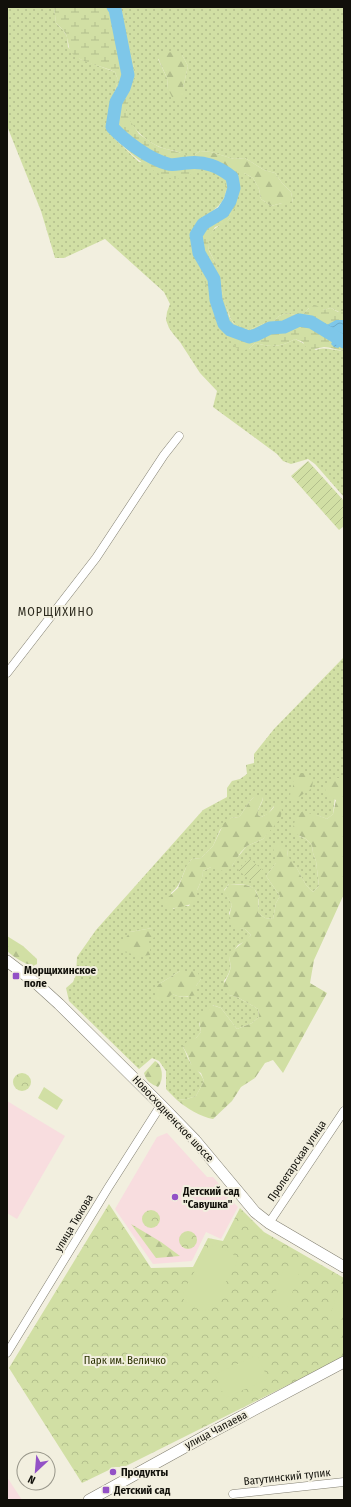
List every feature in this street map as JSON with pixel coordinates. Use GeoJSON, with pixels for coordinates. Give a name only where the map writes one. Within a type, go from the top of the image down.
{"type":"FeatureCollection","features":[{"type":"Feature","properties":{"kind":"street"},"geometry":{"type":"LineString","coordinates":[[7,673],[96,558],[164,455],[179,436]]}},
{"type":"Feature","properties":{"kind":"street","name":"Новосходненское шоссе"},"geometry":{"type":"LineString","coordinates":[[7,961],[37,984],[59,1004],[161,1105],[195,1140],[255,1212],[270,1223],[344,1268]]}},
{"type":"Feature","properties":{"kind":"street","name":"улица Тюкова"},"geometry":{"type":"LineString","coordinates":[[7,1353],[108,1188],[161,1105]]}},
{"type":"Feature","properties":{"kind":"street","name":"Пролетарская улица"},"geometry":{"type":"LineString","coordinates":[[270,1223],[344,1111]]}},
{"type":"Feature","properties":{"kind":"street","name":"улица Чапаева"},"geometry":{"type":"LineString","coordinates":[[89,1500],[344,1362]]}},
{"type":"Feature","properties":{"kind":"street","name":"Ватутинский тупик"},"geometry":{"type":"LineString","coordinates":[[233,1494],[344,1482]]}},
{"type":"Feature","properties":{"kind":"shaded area"},"geometry":{"type":"Polygon","coordinates":[[[7,1101],[65,1136],[17,1219],[7,1213],[7,1101]]]}},
{"type":"Feature","properties":{"kind":"shaded area","name":"Детский сад \"Савушка\""},"geometry":{"type":"Polygon","coordinates":[[[167,1133],[207,1177],[213,1177],[220,1185],[219,1188],[238,1207],[221,1239],[206,1232],[192,1261],[153,1264],[115,1209],[157,1137],[167,1133]]]}},
{"type":"Feature","properties":{"kind":"shaded area"},"geometry":{"type":"Polygon","coordinates":[[[7,1477],[22,1500],[7,1500],[7,1477]]]}},
{"type":"Feature","properties":{"kind":"green space"},"geometry":{"type":"Polygon","coordinates":[[[7,7],[54,7],[56,23],[67,37],[68,47],[80,59],[115,72],[118,80],[108,115],[114,138],[139,162],[197,165],[183,154],[160,147],[150,142],[138,132],[127,115],[126,110],[134,68],[122,12],[119,7],[344,7],[344,312],[339,312],[331,308],[323,310],[309,308],[303,314],[295,315],[286,313],[279,316],[273,322],[265,323],[249,330],[233,322],[225,303],[218,269],[208,245],[209,237],[213,230],[230,218],[226,186],[226,194],[223,200],[198,224],[194,230],[193,243],[217,322],[229,338],[249,349],[255,343],[275,346],[295,339],[316,350],[344,350],[344,497],[315,464],[308,459],[291,464],[283,461],[277,454],[213,407],[217,391],[200,373],[169,328],[166,320],[170,304],[164,292],[105,239],[64,258],[55,258],[41,211],[7,126],[7,7]],[[182,55],[158,59],[167,78],[168,89],[183,88],[188,66],[182,55]],[[200,151],[191,158],[222,167],[232,173],[244,173],[253,178],[259,189],[261,199],[271,206],[282,203],[293,203],[291,192],[275,173],[264,170],[245,158],[234,159],[211,152],[200,151]]]}},
{"type":"Feature","properties":{"kind":"green space"},"geometry":{"type":"Polygon","coordinates":[[[54,7],[119,7],[125,20],[135,77],[126,111],[129,119],[139,134],[152,143],[159,147],[185,154],[190,161],[197,165],[195,173],[177,179],[168,178],[159,174],[140,161],[108,132],[108,115],[118,80],[115,72],[80,59],[72,53],[69,48],[66,34],[56,23],[54,7]]]}},
{"type":"Feature","properties":{"kind":"green space"},"geometry":{"type":"Polygon","coordinates":[[[172,52],[182,55],[188,66],[183,88],[184,99],[173,99],[168,89],[167,78],[158,58],[159,54],[172,52]]]}},
{"type":"Feature","properties":{"kind":"green space"},"geometry":{"type":"Polygon","coordinates":[[[200,151],[211,152],[234,159],[245,158],[264,170],[275,173],[291,192],[293,203],[282,203],[271,206],[261,199],[259,189],[253,178],[244,173],[232,173],[222,167],[191,158],[200,151]]]}},
{"type":"Feature","properties":{"kind":"green space"},"geometry":{"type":"Polygon","coordinates":[[[224,179],[233,179],[239,185],[237,202],[230,218],[224,224],[215,227],[208,242],[209,251],[220,274],[220,283],[229,316],[233,323],[249,330],[265,323],[273,322],[279,316],[286,313],[295,315],[303,314],[309,308],[316,305],[323,310],[331,308],[338,312],[344,312],[344,320],[325,326],[311,322],[333,340],[341,345],[344,343],[344,350],[324,347],[307,349],[303,342],[295,339],[275,346],[255,343],[249,349],[241,351],[234,346],[215,319],[192,239],[193,231],[210,212],[218,208],[227,194],[224,179]]]}},
{"type":"Feature","properties":{"kind":"green space"},"geometry":{"type":"Polygon","coordinates":[[[308,461],[344,501],[344,526],[339,530],[291,476],[308,461]]]}},
{"type":"Feature","properties":{"kind":"green space"},"geometry":{"type":"Polygon","coordinates":[[[344,657],[344,778],[337,778],[333,814],[327,819],[320,816],[311,815],[299,836],[306,839],[312,845],[316,861],[319,886],[313,892],[309,888],[288,858],[287,849],[266,876],[280,896],[276,903],[273,919],[265,918],[258,913],[257,892],[251,887],[242,884],[229,884],[224,890],[232,905],[229,913],[234,927],[245,929],[251,935],[246,941],[238,945],[229,958],[230,970],[224,981],[229,995],[237,997],[258,1009],[259,1017],[252,1023],[237,1029],[221,1008],[213,1005],[206,1011],[199,1023],[201,1032],[196,1038],[183,1047],[189,1060],[204,1081],[196,1096],[177,1100],[166,1089],[166,1071],[159,1061],[152,1058],[139,1069],[69,1001],[66,988],[73,982],[76,975],[77,957],[96,930],[203,810],[227,797],[227,788],[232,781],[240,779],[247,774],[246,765],[254,763],[254,754],[274,729],[344,657]],[[254,797],[239,817],[231,818],[220,830],[213,846],[201,858],[192,859],[188,863],[178,885],[171,893],[173,909],[180,906],[189,906],[200,884],[203,871],[211,867],[232,866],[247,846],[263,839],[268,832],[274,806],[268,814],[261,817],[258,813],[263,797],[254,797]],[[152,928],[130,932],[146,940],[152,928]],[[180,971],[159,984],[169,992],[179,997],[188,997],[201,979],[180,971]]]}},
{"type":"Feature","properties":{"kind":"green space"},"geometry":{"type":"Polygon","coordinates":[[[298,773],[307,773],[313,780],[312,788],[293,801],[290,794],[293,789],[293,782],[298,773]]]}},
{"type":"Feature","properties":{"kind":"green space"},"geometry":{"type":"Polygon","coordinates":[[[337,778],[344,778],[344,894],[314,960],[310,983],[327,993],[283,1073],[273,1060],[265,1063],[255,1078],[241,1087],[232,1101],[213,1119],[199,1114],[177,1100],[196,1096],[204,1081],[201,1073],[193,1069],[183,1047],[188,1040],[196,1038],[201,1032],[198,1015],[212,1005],[221,1008],[237,1029],[252,1023],[259,1017],[258,1009],[237,997],[229,995],[223,989],[230,971],[229,958],[231,954],[251,935],[245,929],[234,928],[230,916],[232,905],[224,891],[229,884],[246,885],[254,888],[258,896],[258,913],[265,918],[273,919],[276,903],[280,896],[266,876],[276,863],[273,847],[280,843],[287,849],[288,857],[295,865],[309,888],[313,892],[319,886],[316,861],[312,845],[306,839],[292,832],[296,816],[303,811],[327,819],[333,814],[336,800],[329,797],[325,790],[329,782],[337,778]]]}},
{"type":"Feature","properties":{"kind":"green space"},"geometry":{"type":"Polygon","coordinates":[[[254,797],[263,797],[258,813],[261,817],[269,813],[280,802],[282,811],[280,819],[263,839],[247,846],[226,872],[211,867],[203,871],[202,879],[197,892],[196,902],[189,905],[165,909],[165,900],[178,888],[187,865],[192,859],[201,858],[213,846],[224,823],[231,818],[239,817],[254,797]]]}},
{"type":"Feature","properties":{"kind":"green space"},"geometry":{"type":"Polygon","coordinates":[[[249,858],[265,872],[255,884],[238,870],[249,858]]]}},
{"type":"Feature","properties":{"kind":"green space"},"geometry":{"type":"Polygon","coordinates":[[[152,928],[155,937],[147,940],[150,947],[150,955],[141,956],[124,952],[120,946],[130,932],[152,928]]]}},
{"type":"Feature","properties":{"kind":"green space"},"geometry":{"type":"Polygon","coordinates":[[[7,936],[23,946],[37,959],[37,964],[33,966],[26,963],[7,951],[7,936]]]}},
{"type":"Feature","properties":{"kind":"green space"},"geometry":{"type":"Polygon","coordinates":[[[180,971],[197,971],[201,979],[196,986],[196,995],[184,997],[172,994],[165,1001],[157,999],[154,991],[159,984],[180,971]]]}},
{"type":"Feature","properties":{"kind":"green space"},"geometry":{"type":"Polygon","coordinates":[[[155,1061],[160,1066],[162,1073],[161,1081],[158,1087],[149,1082],[144,1073],[155,1061]]]}},
{"type":"Feature","properties":{"kind":"green space"},"geometry":{"type":"Polygon","coordinates":[[[22,1073],[28,1076],[31,1082],[28,1088],[22,1091],[16,1088],[13,1082],[16,1076],[22,1073]]]}},
{"type":"Feature","properties":{"kind":"green space"},"geometry":{"type":"Polygon","coordinates":[[[44,1087],[63,1100],[57,1110],[38,1098],[44,1087]]]}},
{"type":"Feature","properties":{"kind":"green space","name":"Парк им. Величко"},"geometry":{"type":"Polygon","coordinates":[[[109,1204],[151,1268],[193,1267],[208,1238],[223,1241],[240,1208],[264,1232],[344,1278],[344,1357],[124,1467],[115,1467],[82,1483],[9,1368],[109,1204]]]}},
{"type":"Feature","properties":{"kind":"green space"},"geometry":{"type":"Polygon","coordinates":[[[151,1210],[157,1213],[160,1219],[157,1225],[151,1228],[145,1225],[142,1219],[145,1213],[151,1210]]]}},
{"type":"Feature","properties":{"kind":"green space"},"geometry":{"type":"Polygon","coordinates":[[[131,1224],[161,1242],[180,1256],[156,1258],[131,1224]]]}},
{"type":"Feature","properties":{"kind":"green space"},"geometry":{"type":"Polygon","coordinates":[[[188,1231],[194,1234],[197,1240],[194,1246],[188,1249],[182,1246],[179,1240],[182,1234],[188,1231]]]}},
{"type":"Feature","properties":{"kind":"green space"},"geometry":{"type":"Polygon","coordinates":[[[217,1245],[236,1256],[237,1263],[210,1309],[201,1311],[184,1301],[183,1292],[208,1247],[217,1245]]]}},
{"type":"Feature","properties":{"kind":"green space"},"geometry":{"type":"Polygon","coordinates":[[[285,1265],[300,1270],[286,1311],[271,1306],[285,1265]]]}},
{"type":"Feature","properties":{"kind":"green space"},"geometry":{"type":"Polygon","coordinates":[[[339,1289],[344,1291],[344,1314],[342,1319],[330,1315],[339,1289]]]}},
{"type":"Feature","properties":{"kind":"green space"},"geometry":{"type":"Polygon","coordinates":[[[257,1355],[268,1379],[225,1398],[215,1374],[257,1355]]]}},
{"type":"Feature","properties":{"kind":"water"},"geometry":{"type":"Polygon","coordinates":[[[336,320],[344,320],[344,343],[338,348],[331,344],[333,340],[330,337],[310,323],[325,326],[336,320]]]}},
{"type":"Feature","properties":{"kind":"waterway"},"geometry":{"type":"LineString","coordinates":[[113,7],[115,9],[128,75],[124,88],[116,102],[112,127],[138,149],[161,162],[172,165],[185,163],[211,165],[232,177],[234,188],[230,201],[223,212],[203,224],[196,235],[199,253],[214,279],[216,300],[224,324],[230,330],[249,337],[270,328],[284,327],[299,320],[311,322],[344,342]]}},
{"type":"Feature","properties":{"kind":"place","name":"Морщихинское поле"},"geometry":{"type":"Point","coordinates":[16,976]}},
{"type":"Feature","properties":{"kind":"place","name":"Детский сад \"Савушка\""},"geometry":{"type":"Point","coordinates":[175,1197]}},
{"type":"Feature","properties":{"kind":"place","name":"Продукты"},"geometry":{"type":"Point","coordinates":[113,1472]}},
{"type":"Feature","properties":{"kind":"place","name":"Детский сад"},"geometry":{"type":"Point","coordinates":[106,1490]}},
{"type":"Feature","properties":{"kind":"district","name":"МОРЩИХИНО"},"geometry":{"type":"Point","coordinates":[56,612]}}]}
